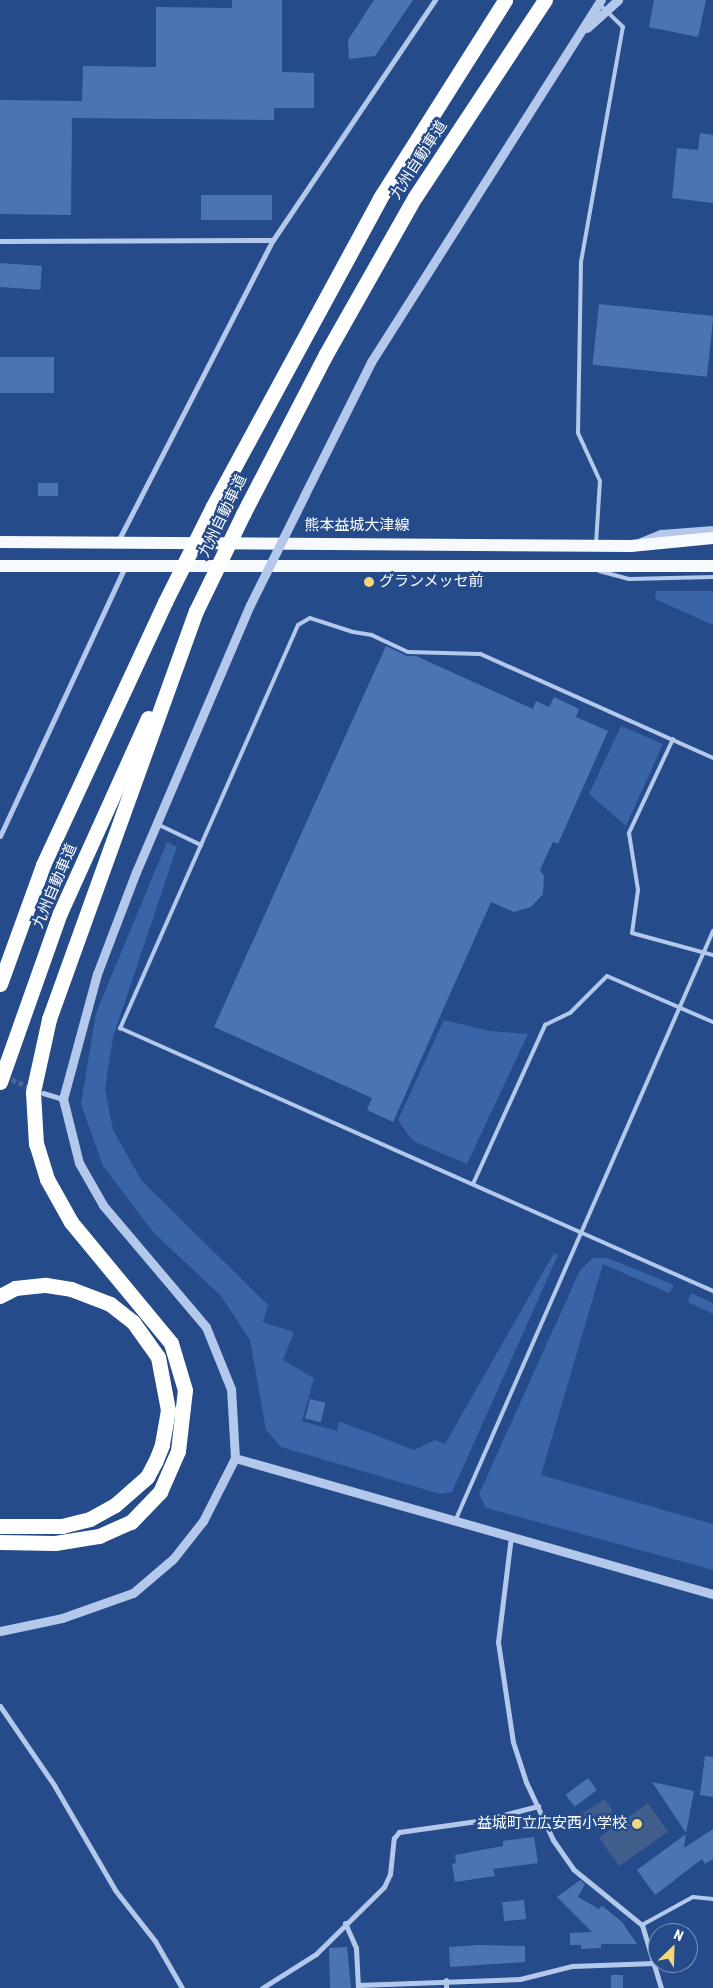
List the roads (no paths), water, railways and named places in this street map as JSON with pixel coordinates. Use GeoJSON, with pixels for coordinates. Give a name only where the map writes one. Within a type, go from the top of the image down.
{"type":"FeatureCollection","features":[{"type":"Feature","properties":{"kind":"highway","name":"九州自動車道"},"geometry":{"type":"LineString","coordinates":[[0,984],[43,865],[165,602],[213,506],[299,341],[380,198],[505,0]]}},
{"type":"Feature","properties":{"kind":"highway","name":"九州自動車道"},"geometry":{"type":"LineString","coordinates":[[0,1082],[60,913],[196,611],[243,514],[326,354],[415,197],[545,0]]}},
{"type":"Feature","properties":{"kind":"highway"},"geometry":{"type":"LineString","coordinates":[[0,1542],[64,1542],[99,1536],[131,1522],[160,1492],[178,1451],[185,1390],[171,1343],[71,1222],[47,1179],[36,1144],[33,1092],[49,1019],[196,611]]}},
{"type":"Feature","properties":{"kind":"highway"},"geometry":{"type":"LineString","coordinates":[[0,1296],[15,1288],[46,1285],[71,1289],[110,1304],[133,1322],[154,1351],[162,1370],[168,1410],[162,1445],[147,1477],[115,1505],[90,1519],[62,1526],[0,1526]]}},
{"type":"Feature","properties":{"kind":"main road","name":"熊本益城大津線"},"geometry":{"type":"LineString","coordinates":[[0,542],[596,544],[632,546],[713,538]]}},
{"type":"Feature","properties":{"kind":"main road"},"geometry":{"type":"LineString","coordinates":[[0,566],[127,564],[591,568],[713,566]]}},
{"type":"Feature","properties":{"kind":"street"},"geometry":{"type":"LineString","coordinates":[[117,543],[273,240],[434,0]]}},
{"type":"Feature","properties":{"kind":"street"},"geometry":{"type":"LineString","coordinates":[[577,37],[618,0]]}},
{"type":"Feature","properties":{"kind":"street"},"geometry":{"type":"LineString","coordinates":[[0,1631],[62,1618],[133,1593],[173,1559],[203,1521],[235,1458],[231,1389],[206,1327],[103,1205],[79,1164],[63,1099],[97,974],[157,824],[250,605],[370,362],[600,2]]}},
{"type":"Feature","properties":{"kind":"street"},"geometry":{"type":"LineString","coordinates":[[0,241],[273,240]]}},
{"type":"Feature","properties":{"kind":"street"},"geometry":{"type":"LineString","coordinates":[[632,546],[661,534],[713,530]]}},
{"type":"Feature","properties":{"kind":"street"},"geometry":{"type":"LineString","coordinates":[[0,836],[127,564]]}},
{"type":"Feature","properties":{"kind":"street"},"geometry":{"type":"LineString","coordinates":[[43,1093],[63,1099]]}},
{"type":"Feature","properties":{"kind":"street"},"geometry":{"type":"LineString","coordinates":[[235,1458],[456,1519],[713,1594]]}},
{"type":"Feature","properties":{"kind":"street"},"geometry":{"type":"LineString","coordinates":[[511,1536],[498,1642],[513,1742],[538,1806],[554,1840],[573,1869],[642,1925],[648,1944]]}},
{"type":"Feature","properties":{"kind":"street"},"geometry":{"type":"LineString","coordinates":[[0,1706],[54,1785],[115,1890],[155,1941],[182,1988]]}},
{"type":"Feature","properties":{"kind":"street"},"geometry":{"type":"LineString","coordinates":[[262,1988],[316,1954],[345,1923],[384,1887],[390,1874],[394,1838],[399,1832],[484,1820],[538,1806]]}},
{"type":"Feature","properties":{"kind":"street"},"geometry":{"type":"LineString","coordinates":[[345,1923],[356,1948],[358,1986],[446,1980],[520,1979],[572,1966],[648,1963]]}},
{"type":"Feature","properties":{"kind":"street"},"geometry":{"type":"LineString","coordinates":[[657,1973],[661,1988]]}},
{"type":"Feature","properties":{"kind":"street"},"geometry":{"type":"LineString","coordinates":[[446,1980],[446,1988]]}},
{"type":"Feature","properties":{"kind":"lane"},"geometry":{"type":"LineString","coordinates":[[596,544],[600,481],[578,433],[582,262],[623,27],[600,2]]}},
{"type":"Feature","properties":{"kind":"lane"},"geometry":{"type":"LineString","coordinates":[[591,568],[629,579],[713,577]]}},
{"type":"Feature","properties":{"kind":"lane"},"geometry":{"type":"LineString","coordinates":[[713,758],[480,654],[408,652],[372,635],[353,632],[310,618],[298,625],[120,1028],[713,1291]]}},
{"type":"Feature","properties":{"kind":"lane"},"geometry":{"type":"LineString","coordinates":[[673,739],[630,833],[638,890],[632,933],[713,955]]}},
{"type":"Feature","properties":{"kind":"lane"},"geometry":{"type":"LineString","coordinates":[[157,824],[201,845]]}},
{"type":"Feature","properties":{"kind":"lane"},"geometry":{"type":"LineString","coordinates":[[456,1519],[713,931]]}},
{"type":"Feature","properties":{"kind":"lane"},"geometry":{"type":"LineString","coordinates":[[473,1184],[545,1025],[576,1009],[607,976],[713,1022]]}},
{"type":"Feature","properties":{"kind":"lane"},"geometry":{"type":"LineString","coordinates":[[642,1925],[693,1897],[713,1899]]}},
{"type":"Feature","properties":{"kind":"tunnel"},"geometry":{"type":"LineString","coordinates":[[5,1076],[31,1088]]}},
{"type":"Feature","properties":{"kind":"place","name":"グランメッセ前"},"geometry":{"type":"Point","coordinates":[369,582]}},
{"type":"Feature","properties":{"kind":"place","name":"益城町立広安西小学校"},"geometry":{"type":"Point","coordinates":[637,1824]}}]}
